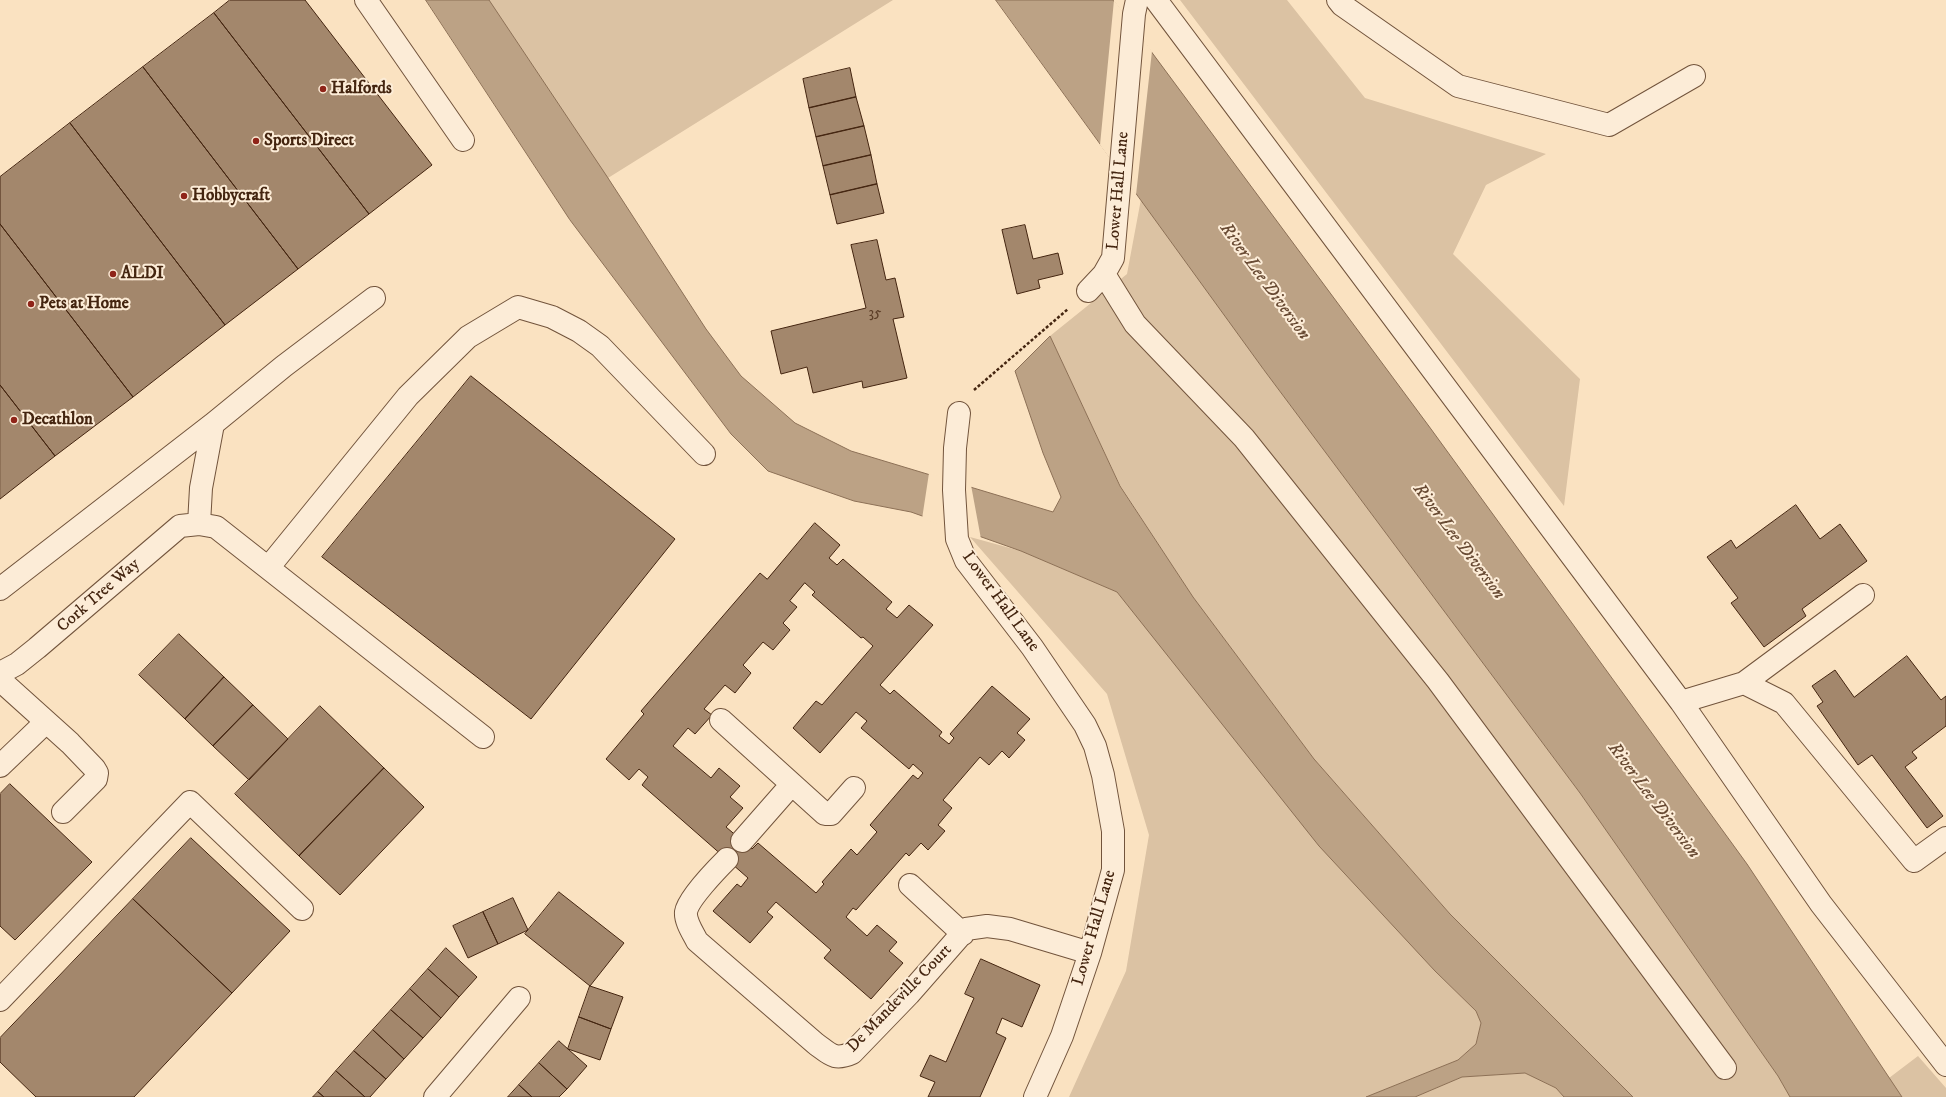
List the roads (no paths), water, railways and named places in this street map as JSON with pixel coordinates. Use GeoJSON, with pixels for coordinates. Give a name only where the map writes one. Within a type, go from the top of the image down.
{"type":"FeatureCollection","features":[{"type":"Feature","properties":{"kind":"street"},"geometry":{"type":"LineString","coordinates":[[366,0],[463,140]]}},
{"type":"Feature","properties":{"kind":"street"},"geometry":{"type":"LineString","coordinates":[[1156,0],[1681,702],[1821,904],[1946,1065]]}},
{"type":"Feature","properties":{"kind":"street"},"geometry":{"type":"LineString","coordinates":[[1338,0],[1342,5],[1458,86],[1609,125],[1694,76]]}},
{"type":"Feature","properties":{"kind":"street","name":"Lower Hall Lane"},"geometry":{"type":"LineString","coordinates":[[1088,291],[1104,274],[1112,258],[1135,7]]}},
{"type":"Feature","properties":{"kind":"street"},"geometry":{"type":"LineString","coordinates":[[1104,274],[1135,324],[1244,438],[1438,681],[1725,1068]]}},
{"type":"Feature","properties":{"kind":"street"},"geometry":{"type":"LineString","coordinates":[[0,589],[213,424],[284,366],[374,298]]}},
{"type":"Feature","properties":{"kind":"street"},"geometry":{"type":"LineString","coordinates":[[268,568],[408,396],[468,337],[518,307],[552,317],[579,331],[600,346],[704,454]]}},
{"type":"Feature","properties":{"kind":"street","name":"Lower Hall Lane"},"geometry":{"type":"LineString","coordinates":[[959,413],[954,477],[957,539],[966,561],[1032,647],[1085,725],[1095,746],[1103,775],[1112,831],[1114,870],[1090,953],[1062,1036],[1035,1097]]}},
{"type":"Feature","properties":{"kind":"street"},"geometry":{"type":"LineString","coordinates":[[199,524],[201,488],[213,424]]}},
{"type":"Feature","properties":{"kind":"street","name":"Cork Tree Way"},"geometry":{"type":"LineString","coordinates":[[0,673],[17,664],[37,648],[180,526],[199,524],[216,527],[483,737]]}},
{"type":"Feature","properties":{"kind":"street"},"geometry":{"type":"LineString","coordinates":[[1681,702],[1744,683],[1863,595]]}},
{"type":"Feature","properties":{"kind":"street"},"geometry":{"type":"LineString","coordinates":[[0,680],[70,743],[94,768],[97,774],[96,779],[63,812]]}},
{"type":"Feature","properties":{"kind":"street"},"geometry":{"type":"LineString","coordinates":[[1744,683],[1784,703],[1914,861],[1946,838]]}},
{"type":"Feature","properties":{"kind":"street"},"geometry":{"type":"LineString","coordinates":[[721,720],[825,814],[831,814],[854,788]]}},
{"type":"Feature","properties":{"kind":"street"},"geometry":{"type":"LineString","coordinates":[[0,766],[46,722]]}},
{"type":"Feature","properties":{"kind":"street"},"geometry":{"type":"LineString","coordinates":[[742,841],[792,784]]}},
{"type":"Feature","properties":{"kind":"street"},"geometry":{"type":"LineString","coordinates":[[0,1000],[190,802],[302,909]]}},
{"type":"Feature","properties":{"kind":"street","name":"De Mandeville Court"},"geometry":{"type":"LineString","coordinates":[[726,859],[690,901],[686,912],[688,924],[697,942],[832,1055],[841,1058],[852,1053],[909,994],[966,930],[987,926],[1010,929],[1090,953]]}},
{"type":"Feature","properties":{"kind":"street"},"geometry":{"type":"LineString","coordinates":[[910,885],[963,934]]}},
{"type":"Feature","properties":{"kind":"street"},"geometry":{"type":"LineString","coordinates":[[435,1097],[519,998]]}},
{"type":"Feature","properties":{"kind":"water"},"geometry":{"type":"Polygon","coordinates":[[[426,0],[489,0],[608,178],[706,329],[741,376],[795,423],[851,451],[1053,512],[1061,497],[1043,453],[1015,371],[1050,336],[1120,486],[1193,597],[1314,759],[1450,914],[1633,1097],[1564,1097],[1556,1088],[1525,1073],[1462,1077],[1415,1097],[1366,1097],[1458,1060],[1476,1044],[1481,1023],[1476,1011],[1435,971],[1319,846],[1117,592],[1021,551],[911,512],[854,501],[768,471],[731,434],[570,220],[426,0]]]}},
{"type":"Feature","properties":{"kind":"water","name":"River Lee Diversion"},"geometry":{"type":"Polygon","coordinates":[[[996,0],[1113,0],[1431,429],[1747,864],[1902,1097],[1790,1097],[1778,1076],[1580,793],[1264,370],[996,0]]]}},
{"type":"Feature","properties":{"kind":"place","name":"Halfords"},"geometry":{"type":"Point","coordinates":[323,89]}},
{"type":"Feature","properties":{"kind":"place","name":"Sports Direct"},"geometry":{"type":"Point","coordinates":[256,141]}},
{"type":"Feature","properties":{"kind":"place","name":"Hobbycraft"},"geometry":{"type":"Point","coordinates":[184,196]}},
{"type":"Feature","properties":{"kind":"place","name":"ALDI"},"geometry":{"type":"Point","coordinates":[113,274]}},
{"type":"Feature","properties":{"kind":"place","name":"Pets at Home"},"geometry":{"type":"Point","coordinates":[31,304]}},
{"type":"Feature","properties":{"kind":"place","name":"Decathlon"},"geometry":{"type":"Point","coordinates":[14,420]}}]}
